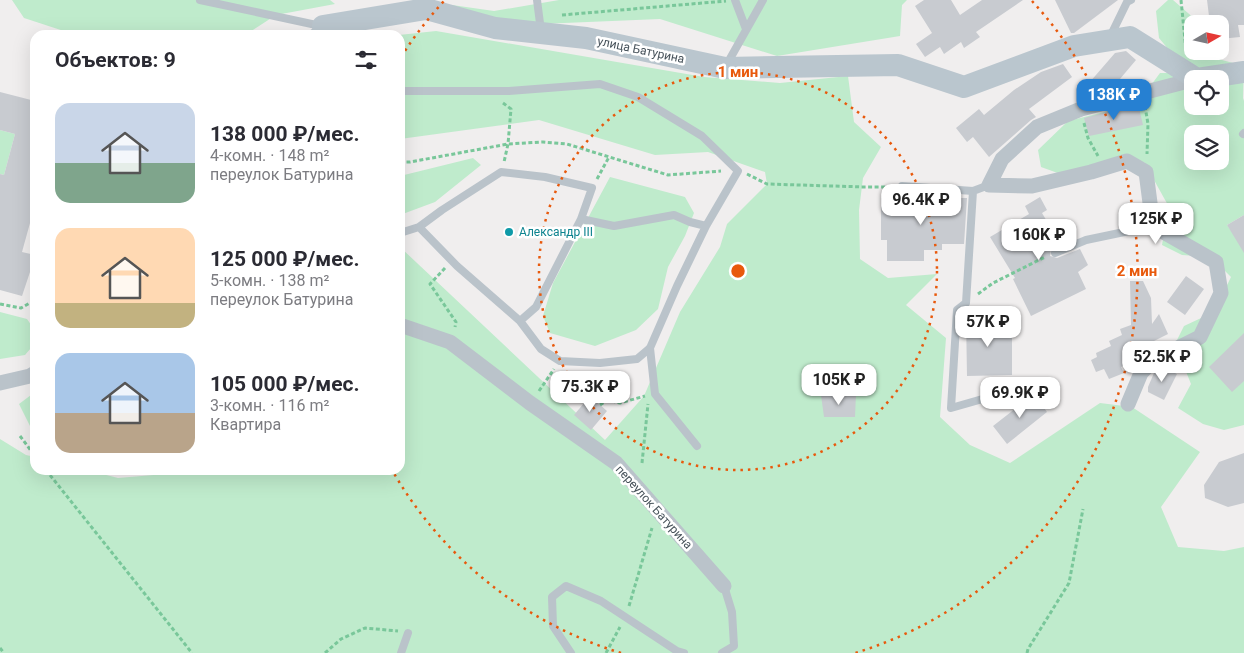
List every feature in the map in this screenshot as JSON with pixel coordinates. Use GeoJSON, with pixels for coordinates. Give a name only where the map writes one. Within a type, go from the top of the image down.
{"type":"FeatureCollection","features":[{"type":"Feature","properties":{"kind":"street","name":"улица Батурина"},"geometry":{"type":"LineString","coordinates":[[328,30],[423,4],[495,28],[540,25],[586,38],[725,68],[898,65],[964,87],[1074,46],[1130,37],[1184,72]]}},
{"type":"Feature","properties":{"kind":"street"},"geometry":{"type":"LineString","coordinates":[[1229,74],[1244,72]]}},
{"type":"Feature","properties":{"kind":"street"},"geometry":{"type":"LineString","coordinates":[[1128,404],[1141,373],[1154,360],[1200,338],[1221,293],[1216,262],[1153,226],[1146,172],[1127,160],[1104,168],[1032,186],[989,185],[1002,159],[1037,127],[1081,109],[1184,81]]}},
{"type":"Feature","properties":{"kind":"street","name":"переулок Батурина"},"geometry":{"type":"LineString","coordinates":[[405,327],[450,342],[530,403],[616,463],[724,586]]}},
{"type":"Feature","properties":{"kind":"street"},"geometry":{"type":"LineString","coordinates":[[0,383],[30,376]]}},
{"type":"Feature","properties":{"kind":"lane","name":"улица Батурина"},"geometry":{"type":"LineString","coordinates":[[200,0],[313,30]]}},
{"type":"Feature","properties":{"kind":"lane"},"geometry":{"type":"LineString","coordinates":[[537,0],[540,25]]}},
{"type":"Feature","properties":{"kind":"lane"},"geometry":{"type":"LineString","coordinates":[[735,0],[746,30]]}},
{"type":"Feature","properties":{"kind":"lane"},"geometry":{"type":"LineString","coordinates":[[725,68],[763,0]]}},
{"type":"Feature","properties":{"kind":"lane"},"geometry":{"type":"LineString","coordinates":[[1108,41],[1127,2],[1131,0]]}},
{"type":"Feature","properties":{"kind":"lane"},"geometry":{"type":"LineString","coordinates":[[405,91],[488,92],[600,84],[638,97],[702,136],[738,171],[706,226],[650,348],[637,359],[600,364],[560,361],[541,349],[520,321],[452,260],[419,227]]}},
{"type":"Feature","properties":{"kind":"lane"},"geometry":{"type":"LineString","coordinates":[[405,231],[419,227],[501,172],[545,177],[592,188],[581,219],[536,306],[520,321]]}},
{"type":"Feature","properties":{"kind":"lane"},"geometry":{"type":"LineString","coordinates":[[902,186],[974,191],[989,185]]}},
{"type":"Feature","properties":{"kind":"lane"},"geometry":{"type":"LineString","coordinates":[[974,191],[966,303],[957,310],[951,408],[1021,388]]}},
{"type":"Feature","properties":{"kind":"lane"},"geometry":{"type":"LineString","coordinates":[[581,219],[614,226],[674,215],[706,226]]}},
{"type":"Feature","properties":{"kind":"lane"},"geometry":{"type":"LineString","coordinates":[[1054,253],[1086,240],[1153,226]]}},
{"type":"Feature","properties":{"kind":"lane"},"geometry":{"type":"LineString","coordinates":[[650,348],[655,394],[697,446]]}},
{"type":"Feature","properties":{"kind":"lane"},"geometry":{"type":"LineString","coordinates":[[571,653],[553,626],[552,597],[566,586],[601,601],[677,651],[684,653]]}},
{"type":"Feature","properties":{"kind":"lane"},"geometry":{"type":"LineString","coordinates":[[722,653],[734,646],[732,612],[724,586]]}},
{"type":"Feature","properties":{"kind":"lane"},"geometry":{"type":"LineString","coordinates":[[401,653],[408,633]]}},
{"type":"Feature","properties":{"kind":"path"},"geometry":{"type":"LineString","coordinates":[[540,25],[735,0]]}},
{"type":"Feature","properties":{"kind":"path"},"geometry":{"type":"LineString","coordinates":[[1181,0],[1193,70]]}},
{"type":"Feature","properties":{"kind":"path"},"geometry":{"type":"LineString","coordinates":[[488,92],[511,109],[508,144],[501,172]]}},
{"type":"Feature","properties":{"kind":"path"},"geometry":{"type":"LineString","coordinates":[[1142,93],[1148,124],[1146,172]]}},
{"type":"Feature","properties":{"kind":"path"},"geometry":{"type":"LineString","coordinates":[[1081,109],[1088,138],[1104,168]]}},
{"type":"Feature","properties":{"kind":"path"},"geometry":{"type":"LineString","coordinates":[[405,162],[508,144],[543,142],[567,144],[668,175],[738,171],[767,184],[865,187],[902,186]]}},
{"type":"Feature","properties":{"kind":"path"},"geometry":{"type":"LineString","coordinates":[[592,188],[609,157]]}},
{"type":"Feature","properties":{"kind":"path"},"geometry":{"type":"LineString","coordinates":[[966,303],[993,283],[1054,253]]}},
{"type":"Feature","properties":{"kind":"path"},"geometry":{"type":"LineString","coordinates":[[450,342],[456,322],[430,284],[452,260]]}},
{"type":"Feature","properties":{"kind":"path"},"geometry":{"type":"LineString","coordinates":[[0,304],[21,308],[30,303]]}},
{"type":"Feature","properties":{"kind":"path"},"geometry":{"type":"LineString","coordinates":[[530,403],[560,361]]}},
{"type":"Feature","properties":{"kind":"path"},"geometry":{"type":"LineString","coordinates":[[600,405],[607,400],[620,403],[649,395],[642,463]]}},
{"type":"Feature","properties":{"kind":"path"},"geometry":{"type":"LineString","coordinates":[[20,436],[30,449]]}},
{"type":"Feature","properties":{"kind":"path"},"geometry":{"type":"LineString","coordinates":[[50,475],[192,653]]}},
{"type":"Feature","properties":{"kind":"path"},"geometry":{"type":"LineString","coordinates":[[1027,653],[1069,583],[1083,509]]}},
{"type":"Feature","properties":{"kind":"path"},"geometry":{"type":"LineString","coordinates":[[606,653],[626,618],[657,510]]}},
{"type":"Feature","properties":{"kind":"path"},"geometry":{"type":"LineString","coordinates":[[325,653],[341,639],[365,628],[408,633]]}},
{"type":"Feature","properties":{"kind":"path"},"geometry":{"type":"LineString","coordinates":[[0,648],[4,653]]}},
{"type":"Feature","properties":{"kind":"green space"},"geometry":{"type":"Polygon","coordinates":[[[12,0],[330,0],[335,4],[276,15],[253,30],[61,30],[24,18],[12,0]]]}},
{"type":"Feature","properties":{"kind":"green space"},"geometry":{"type":"Polygon","coordinates":[[[559,0],[907,0],[902,5],[900,36],[777,56],[660,19],[540,24],[464,16],[452,5],[494,11],[559,0]]]}},
{"type":"Feature","properties":{"kind":"green space"},"geometry":{"type":"Polygon","coordinates":[[[1168,0],[1173,0],[1190,15],[1184,15],[1184,60],[1222,60],[1244,66],[1244,215],[1227,225],[1244,248],[1244,425],[1224,430],[1203,424],[1178,408],[1191,384],[1175,344],[1184,326],[1214,312],[1231,277],[1211,257],[1182,255],[1162,245],[1169,207],[1144,162],[1096,163],[1066,176],[1041,167],[1038,150],[1068,121],[1137,104],[1160,73],[1184,73],[1184,115],[1229,115],[1229,70],[1186,70],[1159,38],[1156,11],[1168,0]]]}},
{"type":"Feature","properties":{"kind":"green space"},"geometry":{"type":"Polygon","coordinates":[[[436,31],[704,77],[780,83],[848,76],[854,122],[881,147],[863,178],[859,210],[860,259],[888,278],[937,274],[906,305],[946,338],[940,417],[970,445],[1010,463],[1100,403],[1132,407],[1200,452],[1161,507],[1178,547],[1224,551],[1244,547],[1244,653],[0,653],[0,439],[30,456],[30,475],[106,475],[118,478],[154,475],[405,475],[405,252],[605,440],[644,396],[680,312],[720,247],[727,224],[767,184],[765,172],[708,152],[655,155],[539,120],[405,138],[405,34],[436,31]]]}},
{"type":"Feature","properties":{"kind":"green space"},"geometry":{"type":"Polygon","coordinates":[[[0,130],[15,134],[4,175],[0,174],[0,130]]]}},
{"type":"Feature","properties":{"kind":"green space"},"geometry":{"type":"Polygon","coordinates":[[[473,158],[481,165],[435,202],[405,213],[405,175],[473,158]]]}},
{"type":"Feature","properties":{"kind":"green space"},"geometry":{"type":"Polygon","coordinates":[[[610,177],[685,197],[694,213],[685,236],[668,267],[658,309],[636,330],[595,346],[550,333],[543,316],[553,283],[610,177]]]}},
{"type":"Feature","properties":{"kind":"green space"},"geometry":{"type":"Polygon","coordinates":[[[0,312],[27,319],[30,323],[30,349],[25,355],[0,359],[0,312]]]}},
{"type":"Feature","properties":{"kind":"green space"},"geometry":{"type":"Polygon","coordinates":[[[30,396],[30,426],[19,404],[30,396]]]}},
{"type":"Feature","properties":{"kind":"building"},"geometry":{"type":"Polygon","coordinates":[[[924,0],[951,0],[960,15],[982,0],[1023,0],[976,32],[980,37],[964,48],[961,42],[944,54],[940,47],[925,57],[916,44],[932,33],[915,6],[924,0]]]}},
{"type":"Feature","properties":{"kind":"building"},"geometry":{"type":"Polygon","coordinates":[[[1055,0],[1118,0],[1074,33],[1071,33],[1055,0]]]}},
{"type":"Feature","properties":{"kind":"building"},"geometry":{"type":"Polygon","coordinates":[[[1207,0],[1244,0],[1244,25],[1238,25],[1240,37],[1229,38],[1229,15],[1209,15],[1207,0]]]}},
{"type":"Feature","properties":{"kind":"building"},"geometry":{"type":"Polygon","coordinates":[[[1126,51],[1136,60],[1109,92],[1101,94],[1089,83],[1115,53],[1126,51]]]}},
{"type":"Feature","properties":{"kind":"building"},"geometry":{"type":"Polygon","coordinates":[[[1063,64],[1072,77],[1029,109],[1036,117],[989,157],[973,137],[967,142],[956,128],[979,109],[984,115],[1014,90],[1041,72],[1063,64]]]}},
{"type":"Feature","properties":{"kind":"building"},"geometry":{"type":"Polygon","coordinates":[[[0,92],[30,100],[30,223],[22,252],[30,254],[30,272],[22,296],[0,290],[0,174],[4,175],[15,134],[0,130],[0,92]]]}},
{"type":"Feature","properties":{"kind":"building"},"geometry":{"type":"Polygon","coordinates":[[[1138,104],[1143,125],[1089,136],[1084,118],[1138,104]]]}},
{"type":"Feature","properties":{"kind":"building"},"geometry":{"type":"Polygon","coordinates":[[[1040,197],[1047,210],[1042,213],[1061,245],[1051,249],[1050,256],[1057,258],[1080,249],[1088,265],[1078,272],[1086,289],[1031,316],[1013,279],[1015,278],[990,237],[1029,214],[1025,206],[1040,197]]]}},
{"type":"Feature","properties":{"kind":"building"},"geometry":{"type":"Polygon","coordinates":[[[881,198],[967,198],[964,244],[942,244],[942,250],[924,250],[924,261],[887,261],[887,240],[881,240],[881,198]]]}},
{"type":"Feature","properties":{"kind":"building"},"geometry":{"type":"Polygon","coordinates":[[[1244,215],[1244,253],[1227,225],[1244,215]]]}},
{"type":"Feature","properties":{"kind":"building"},"geometry":{"type":"Polygon","coordinates":[[[1186,276],[1204,289],[1185,315],[1167,302],[1186,276]]]}},
{"type":"Feature","properties":{"kind":"building"},"geometry":{"type":"Polygon","coordinates":[[[1130,281],[1143,281],[1151,298],[1152,324],[1159,314],[1168,334],[1146,345],[1150,352],[1144,357],[1121,367],[1124,373],[1109,379],[1104,369],[1096,372],[1091,360],[1097,357],[1096,353],[1111,346],[1109,341],[1122,335],[1120,329],[1131,325],[1130,281]]]}},
{"type":"Feature","properties":{"kind":"building"},"geometry":{"type":"Polygon","coordinates":[[[994,316],[994,331],[1012,331],[1012,375],[967,376],[966,317],[994,316]]]}},
{"type":"Feature","properties":{"kind":"building"},"geometry":{"type":"Polygon","coordinates":[[[1244,333],[1244,381],[1232,392],[1209,367],[1244,333]]]}},
{"type":"Feature","properties":{"kind":"building"},"geometry":{"type":"Polygon","coordinates":[[[1162,367],[1177,374],[1164,400],[1148,392],[1148,387],[1154,373],[1162,367]]]}},
{"type":"Feature","properties":{"kind":"building"},"geometry":{"type":"Polygon","coordinates":[[[856,394],[855,417],[824,417],[821,395],[856,394]]]}},
{"type":"Feature","properties":{"kind":"building"},"geometry":{"type":"Polygon","coordinates":[[[1034,394],[1047,412],[1007,444],[993,426],[1034,394]]]}},
{"type":"Feature","properties":{"kind":"building"},"geometry":{"type":"Polygon","coordinates":[[[590,396],[607,411],[591,430],[574,415],[590,396]]]}},
{"type":"Feature","properties":{"kind":"building"},"geometry":{"type":"Polygon","coordinates":[[[1244,453],[1244,503],[1228,507],[1205,498],[1204,485],[1219,462],[1244,453]]]}},
{"type":"Feature","properties":{"kind":"place","name":"Александр III"},"geometry":{"type":"Point","coordinates":[509,232]}}]}
